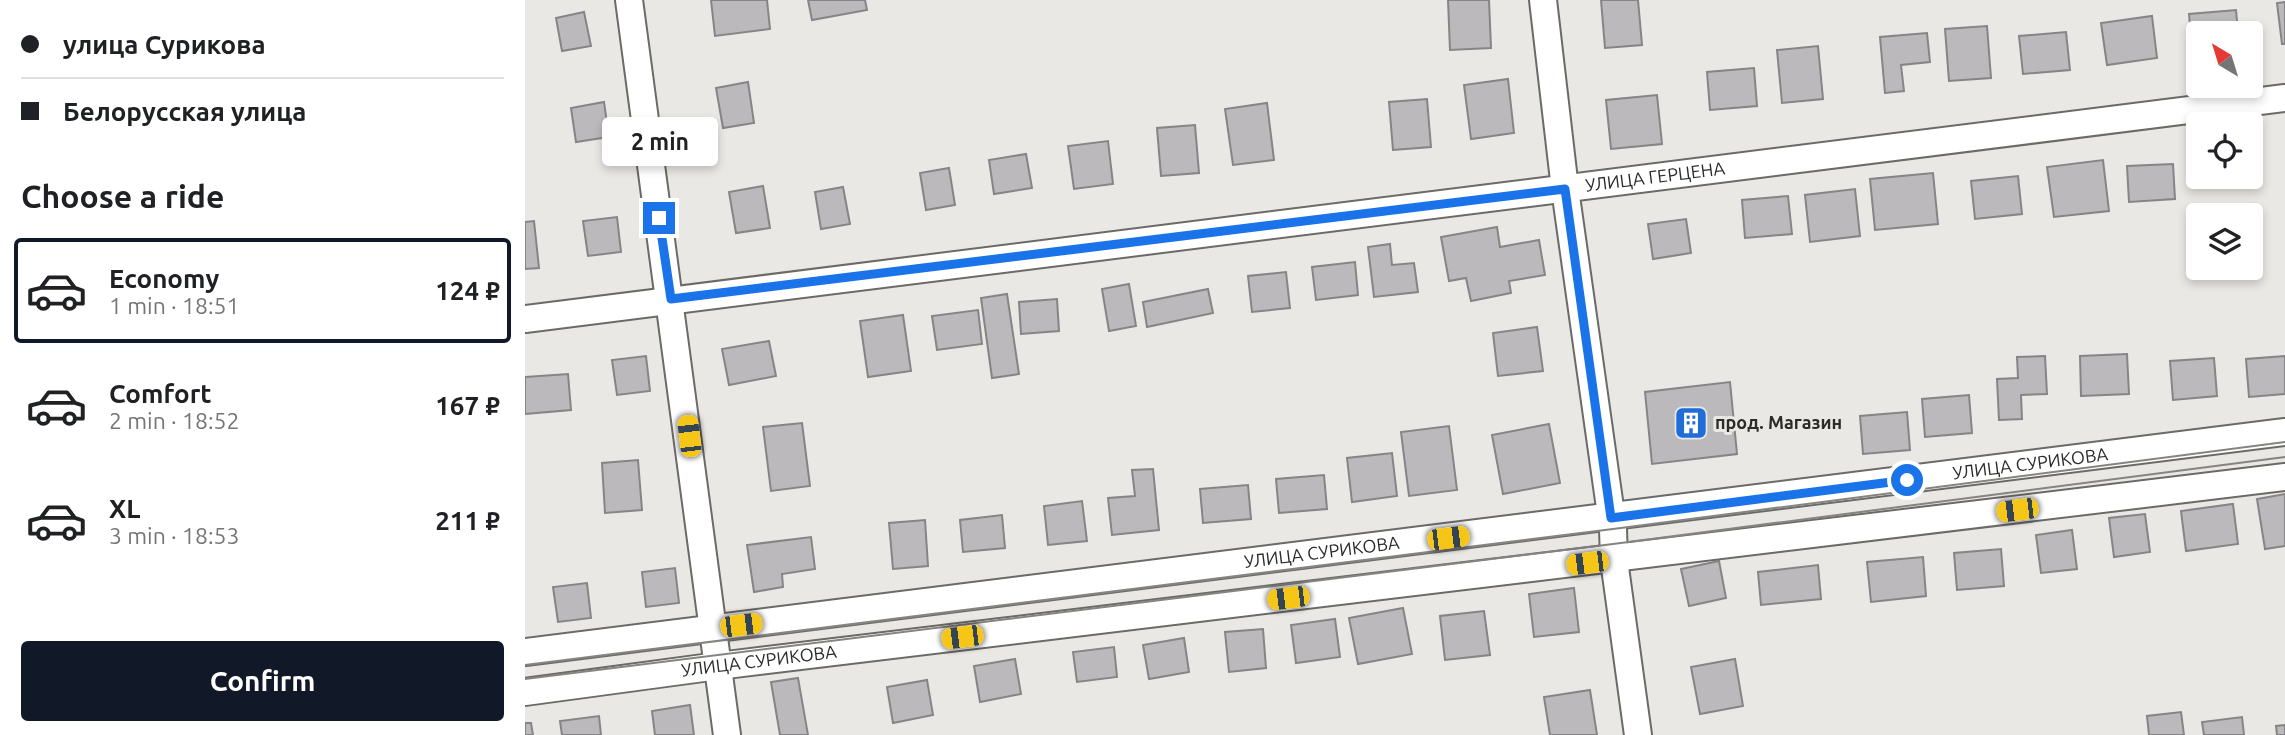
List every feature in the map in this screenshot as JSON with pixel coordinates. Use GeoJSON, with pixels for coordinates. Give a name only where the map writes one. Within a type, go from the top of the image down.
{"type":"FeatureCollection","features":[{"type":"Feature","properties":{"kind":"street"},"geometry":{"type":"LineString","coordinates":[[629,0],[671,299],[727,735]]}},
{"type":"Feature","properties":{"kind":"street"},"geometry":{"type":"LineString","coordinates":[[1543,0],[1565,189],[1638,735]]}},
{"type":"Feature","properties":{"kind":"street","name":"УЛИЦА ГЕРЦЕНА"},"geometry":{"type":"LineString","coordinates":[[525,319],[2285,99]]}},
{"type":"Feature","properties":{"kind":"street","name":"УЛИЦА СУРИКОВА"},"geometry":{"type":"LineString","coordinates":[[525,652],[2285,432]]}},
{"type":"Feature","properties":{"kind":"street","name":"УЛИЦА СУРИКОВА"},"geometry":{"type":"LineString","coordinates":[[525,692],[717,666],[2285,477]]}},
{"type":"Feature","properties":{"kind":"building"},"geometry":{"type":"Polygon","coordinates":[[[711,0],[767,0],[770,29],[715,36],[711,0]]]}},
{"type":"Feature","properties":{"kind":"building"},"geometry":{"type":"Polygon","coordinates":[[[808,0],[865,0],[867,10],[812,20],[808,0]]]}},
{"type":"Feature","properties":{"kind":"building"},"geometry":{"type":"Polygon","coordinates":[[[1448,0],[1489,0],[1491,48],[1450,50],[1448,0]]]}},
{"type":"Feature","properties":{"kind":"building"},"geometry":{"type":"Polygon","coordinates":[[[1601,0],[1638,0],[1642,45],[1605,48],[1601,0]]]}},
{"type":"Feature","properties":{"kind":"building"},"geometry":{"type":"Polygon","coordinates":[[[2285,2],[2285,44],[2282,44],[2277,3],[2285,2]]]}},
{"type":"Feature","properties":{"kind":"building"},"geometry":{"type":"Polygon","coordinates":[[[2236,10],[2237,21],[2190,21],[2189,14],[2236,10]]]}},
{"type":"Feature","properties":{"kind":"building"},"geometry":{"type":"Polygon","coordinates":[[[584,12],[591,46],[562,51],[556,18],[584,12]]]}},
{"type":"Feature","properties":{"kind":"building"},"geometry":{"type":"Polygon","coordinates":[[[2152,16],[2157,58],[2107,65],[2101,23],[2152,16]]]}},
{"type":"Feature","properties":{"kind":"building"},"geometry":{"type":"Polygon","coordinates":[[[1987,26],[1991,78],[1949,81],[1945,29],[1987,26]]]}},
{"type":"Feature","properties":{"kind":"building"},"geometry":{"type":"Polygon","coordinates":[[[2066,32],[2070,70],[2023,74],[2019,36],[2066,32]]]}},
{"type":"Feature","properties":{"kind":"building"},"geometry":{"type":"Polygon","coordinates":[[[1927,33],[1930,62],[1901,65],[1904,91],[1885,93],[1880,37],[1927,33]]]}},
{"type":"Feature","properties":{"kind":"building"},"geometry":{"type":"Polygon","coordinates":[[[1818,46],[1823,99],[1782,103],[1777,50],[1818,46]]]}},
{"type":"Feature","properties":{"kind":"building"},"geometry":{"type":"Polygon","coordinates":[[[1754,68],[1757,106],[1710,110],[1707,72],[1754,68]]]}},
{"type":"Feature","properties":{"kind":"building"},"geometry":{"type":"Polygon","coordinates":[[[1508,79],[1514,133],[1471,139],[1464,85],[1508,79]]]}},
{"type":"Feature","properties":{"kind":"building"},"geometry":{"type":"Polygon","coordinates":[[[748,82],[754,123],[723,128],[716,88],[748,82]]]}},
{"type":"Feature","properties":{"kind":"building"},"geometry":{"type":"Polygon","coordinates":[[[1657,95],[1662,144],[1611,149],[1606,100],[1657,95]]]}},
{"type":"Feature","properties":{"kind":"building"},"geometry":{"type":"Polygon","coordinates":[[[1427,99],[1431,147],[1393,150],[1389,102],[1427,99]]]}},
{"type":"Feature","properties":{"kind":"building"},"geometry":{"type":"Polygon","coordinates":[[[604,102],[609,137],[576,142],[571,108],[604,102]]]}},
{"type":"Feature","properties":{"kind":"building"},"geometry":{"type":"Polygon","coordinates":[[[1267,103],[1274,160],[1233,165],[1225,109],[1267,103]]]}},
{"type":"Feature","properties":{"kind":"building"},"geometry":{"type":"Polygon","coordinates":[[[1195,125],[1199,173],[1161,176],[1157,128],[1195,125]]]}},
{"type":"Feature","properties":{"kind":"building"},"geometry":{"type":"Polygon","coordinates":[[[1108,141],[1113,184],[1074,189],[1068,146],[1108,141]]]}},
{"type":"Feature","properties":{"kind":"building"},"geometry":{"type":"Polygon","coordinates":[[[1026,154],[1032,188],[994,194],[989,160],[1026,154]]]}},
{"type":"Feature","properties":{"kind":"building"},"geometry":{"type":"Polygon","coordinates":[[[2103,160],[2109,211],[2054,217],[2047,167],[2103,160]]]}},
{"type":"Feature","properties":{"kind":"building"},"geometry":{"type":"Polygon","coordinates":[[[2173,164],[2175,199],[2129,202],[2127,166],[2173,164]]]}},
{"type":"Feature","properties":{"kind":"building"},"geometry":{"type":"Polygon","coordinates":[[[949,168],[955,205],[926,210],[920,173],[949,168]]]}},
{"type":"Feature","properties":{"kind":"building"},"geometry":{"type":"Polygon","coordinates":[[[1933,173],[1938,224],[1875,230],[1870,179],[1933,173]]]}},
{"type":"Feature","properties":{"kind":"building"},"geometry":{"type":"Polygon","coordinates":[[[2018,176],[2022,214],[1975,219],[1971,181],[2018,176]]]}},
{"type":"Feature","properties":{"kind":"building"},"geometry":{"type":"Polygon","coordinates":[[[763,186],[770,228],[736,233],[729,192],[763,186]]]}},
{"type":"Feature","properties":{"kind":"building"},"geometry":{"type":"Polygon","coordinates":[[[843,187],[850,224],[821,229],[815,192],[843,187]]]}},
{"type":"Feature","properties":{"kind":"building"},"geometry":{"type":"Polygon","coordinates":[[[1855,189],[1860,236],[1810,242],[1805,195],[1855,189]]]}},
{"type":"Feature","properties":{"kind":"building"},"geometry":{"type":"Polygon","coordinates":[[[1788,196],[1792,234],[1745,238],[1742,200],[1788,196]]]}},
{"type":"Feature","properties":{"kind":"building"},"geometry":{"type":"Polygon","coordinates":[[[617,217],[621,252],[588,256],[583,221],[617,217]]]}},
{"type":"Feature","properties":{"kind":"building"},"geometry":{"type":"Polygon","coordinates":[[[1686,219],[1691,253],[1653,259],[1648,224],[1686,219]]]}},
{"type":"Feature","properties":{"kind":"building"},"geometry":{"type":"Polygon","coordinates":[[[534,221],[539,268],[525,269],[525,222],[534,221]]]}},
{"type":"Feature","properties":{"kind":"building"},"geometry":{"type":"Polygon","coordinates":[[[1497,227],[1500,247],[1539,240],[1545,275],[1509,281],[1511,293],[1471,301],[1466,278],[1449,281],[1441,237],[1497,227]]]}},
{"type":"Feature","properties":{"kind":"building"},"geometry":{"type":"Polygon","coordinates":[[[1390,244],[1392,265],[1414,263],[1418,292],[1374,297],[1368,247],[1390,244]]]}},
{"type":"Feature","properties":{"kind":"building"},"geometry":{"type":"Polygon","coordinates":[[[1355,262],[1358,295],[1316,300],[1312,267],[1355,262]]]}},
{"type":"Feature","properties":{"kind":"building"},"geometry":{"type":"Polygon","coordinates":[[[1286,272],[1290,308],[1252,312],[1248,276],[1286,272]]]}},
{"type":"Feature","properties":{"kind":"building"},"geometry":{"type":"Polygon","coordinates":[[[1129,284],[1136,326],[1109,331],[1102,289],[1129,284]]]}},
{"type":"Feature","properties":{"kind":"building"},"geometry":{"type":"Polygon","coordinates":[[[1208,289],[1213,313],[1147,327],[1143,302],[1208,289]]]}},
{"type":"Feature","properties":{"kind":"building"},"geometry":{"type":"Polygon","coordinates":[[[1007,294],[1019,374],[992,378],[981,298],[1007,294]]]}},
{"type":"Feature","properties":{"kind":"building"},"geometry":{"type":"Polygon","coordinates":[[[1057,299],[1059,331],[1021,334],[1019,302],[1057,299]]]}},
{"type":"Feature","properties":{"kind":"building"},"geometry":{"type":"Polygon","coordinates":[[[978,310],[982,344],[937,350],[932,316],[978,310]]]}},
{"type":"Feature","properties":{"kind":"building"},"geometry":{"type":"Polygon","coordinates":[[[903,315],[911,371],[868,377],[860,321],[903,315]]]}},
{"type":"Feature","properties":{"kind":"building"},"geometry":{"type":"Polygon","coordinates":[[[1537,327],[1543,371],[1498,376],[1493,333],[1537,327]]]}},
{"type":"Feature","properties":{"kind":"building"},"geometry":{"type":"Polygon","coordinates":[[[769,341],[776,376],[729,385],[722,349],[769,341]]]}},
{"type":"Feature","properties":{"kind":"building"},"geometry":{"type":"Polygon","coordinates":[[[2127,354],[2129,394],[2081,396],[2080,356],[2127,354]]]}},
{"type":"Feature","properties":{"kind":"building"},"geometry":{"type":"Polygon","coordinates":[[[646,356],[650,391],[617,395],[612,360],[646,356]]]}},
{"type":"Feature","properties":{"kind":"building"},"geometry":{"type":"Polygon","coordinates":[[[2045,356],[2047,394],[2021,395],[2022,419],[1999,420],[1997,379],[2018,378],[2017,357],[2045,356]]]}},
{"type":"Feature","properties":{"kind":"building"},"geometry":{"type":"Polygon","coordinates":[[[2285,356],[2285,394],[2249,397],[2246,359],[2285,356]]]}},
{"type":"Feature","properties":{"kind":"building"},"geometry":{"type":"Polygon","coordinates":[[[2214,358],[2217,396],[2173,400],[2170,361],[2214,358]]]}},
{"type":"Feature","properties":{"kind":"building"},"geometry":{"type":"Polygon","coordinates":[[[568,374],[571,410],[525,414],[525,377],[568,374]]]}},
{"type":"Feature","properties":{"kind":"building","name":"прод. Магазин"},"geometry":{"type":"Polygon","coordinates":[[[1730,382],[1737,454],[1652,464],[1645,392],[1730,382]]]}},
{"type":"Feature","properties":{"kind":"building"},"geometry":{"type":"Polygon","coordinates":[[[1969,395],[1972,433],[1925,437],[1922,399],[1969,395]]]}},
{"type":"Feature","properties":{"kind":"building"},"geometry":{"type":"Polygon","coordinates":[[[1907,412],[1910,450],[1863,454],[1860,416],[1907,412]]]}},
{"type":"Feature","properties":{"kind":"building"},"geometry":{"type":"Polygon","coordinates":[[[802,423],[810,486],[771,491],[763,427],[802,423]]]}},
{"type":"Feature","properties":{"kind":"building"},"geometry":{"type":"Polygon","coordinates":[[[1549,424],[1560,483],[1503,494],[1492,435],[1549,424]]]}},
{"type":"Feature","properties":{"kind":"building"},"geometry":{"type":"Polygon","coordinates":[[[1449,426],[1457,490],[1409,496],[1401,432],[1449,426]]]}},
{"type":"Feature","properties":{"kind":"building"},"geometry":{"type":"Polygon","coordinates":[[[1392,453],[1397,496],[1352,502],[1347,458],[1392,453]]]}},
{"type":"Feature","properties":{"kind":"building"},"geometry":{"type":"Polygon","coordinates":[[[638,460],[642,510],[605,513],[602,463],[638,460]]]}},
{"type":"Feature","properties":{"kind":"building"},"geometry":{"type":"Polygon","coordinates":[[[1153,469],[1159,530],[1112,535],[1108,498],[1135,496],[1132,470],[1153,469]]]}},
{"type":"Feature","properties":{"kind":"building"},"geometry":{"type":"Polygon","coordinates":[[[1324,475],[1327,509],[1279,513],[1276,479],[1324,475]]]}},
{"type":"Feature","properties":{"kind":"building"},"geometry":{"type":"Polygon","coordinates":[[[1248,485],[1251,519],[1203,523],[1200,489],[1248,485]]]}},
{"type":"Feature","properties":{"kind":"building"},"geometry":{"type":"Polygon","coordinates":[[[2285,494],[2285,546],[2265,549],[2257,499],[2285,494]]]}},
{"type":"Feature","properties":{"kind":"building"},"geometry":{"type":"Polygon","coordinates":[[[1082,501],[1087,541],[1048,545],[1044,506],[1082,501]]]}},
{"type":"Feature","properties":{"kind":"building"},"geometry":{"type":"Polygon","coordinates":[[[2233,504],[2238,544],[2186,551],[2181,511],[2233,504]]]}},
{"type":"Feature","properties":{"kind":"building"},"geometry":{"type":"Polygon","coordinates":[[[2145,514],[2150,552],[2114,557],[2109,518],[2145,514]]]}},
{"type":"Feature","properties":{"kind":"building"},"geometry":{"type":"Polygon","coordinates":[[[1002,515],[1005,548],[963,552],[960,520],[1002,515]]]}},
{"type":"Feature","properties":{"kind":"building"},"geometry":{"type":"Polygon","coordinates":[[[925,520],[928,566],[893,569],[889,523],[925,520]]]}},
{"type":"Feature","properties":{"kind":"building"},"geometry":{"type":"Polygon","coordinates":[[[2072,530],[2077,569],[2041,573],[2036,535],[2072,530]]]}},
{"type":"Feature","properties":{"kind":"building"},"geometry":{"type":"Polygon","coordinates":[[[811,537],[815,569],[782,574],[783,587],[754,592],[747,545],[811,537]]]}},
{"type":"Feature","properties":{"kind":"building"},"geometry":{"type":"Polygon","coordinates":[[[2001,549],[2004,586],[1957,590],[1954,553],[2001,549]]]}},
{"type":"Feature","properties":{"kind":"building"},"geometry":{"type":"Polygon","coordinates":[[[1923,557],[1926,596],[1871,602],[1867,562],[1923,557]]]}},
{"type":"Feature","properties":{"kind":"building"},"geometry":{"type":"Polygon","coordinates":[[[1719,561],[1726,598],[1689,606],[1681,569],[1719,561]]]}},
{"type":"Feature","properties":{"kind":"building"},"geometry":{"type":"Polygon","coordinates":[[[1818,565],[1821,599],[1761,605],[1758,572],[1818,565]]]}},
{"type":"Feature","properties":{"kind":"building"},"geometry":{"type":"Polygon","coordinates":[[[675,568],[679,603],[646,607],[642,572],[675,568]]]}},
{"type":"Feature","properties":{"kind":"building"},"geometry":{"type":"Polygon","coordinates":[[[587,583],[591,618],[558,622],[553,587],[587,583]]]}},
{"type":"Feature","properties":{"kind":"building"},"geometry":{"type":"Polygon","coordinates":[[[1574,588],[1579,632],[1534,637],[1529,594],[1574,588]]]}},
{"type":"Feature","properties":{"kind":"building"},"geometry":{"type":"Polygon","coordinates":[[[1403,608],[1412,654],[1358,664],[1349,618],[1403,608]]]}},
{"type":"Feature","properties":{"kind":"building"},"geometry":{"type":"Polygon","coordinates":[[[1484,611],[1490,655],[1445,660],[1440,616],[1484,611]]]}},
{"type":"Feature","properties":{"kind":"building"},"geometry":{"type":"Polygon","coordinates":[[[1335,619],[1340,657],[1296,663],[1291,625],[1335,619]]]}},
{"type":"Feature","properties":{"kind":"building"},"geometry":{"type":"Polygon","coordinates":[[[1263,629],[1266,668],[1229,672],[1225,632],[1263,629]]]}},
{"type":"Feature","properties":{"kind":"building"},"geometry":{"type":"Polygon","coordinates":[[[1184,638],[1189,672],[1149,679],[1143,645],[1184,638]]]}},
{"type":"Feature","properties":{"kind":"building"},"geometry":{"type":"Polygon","coordinates":[[[1114,647],[1117,677],[1077,682],[1073,652],[1114,647]]]}},
{"type":"Feature","properties":{"kind":"building"},"geometry":{"type":"Polygon","coordinates":[[[1015,659],[1021,694],[980,702],[974,666],[1015,659]]]}},
{"type":"Feature","properties":{"kind":"building"},"geometry":{"type":"Polygon","coordinates":[[[1735,659],[1743,706],[1700,714],[1691,667],[1735,659]]]}},
{"type":"Feature","properties":{"kind":"building"},"geometry":{"type":"Polygon","coordinates":[[[798,678],[808,735],[780,735],[771,682],[798,678]]]}},
{"type":"Feature","properties":{"kind":"building"},"geometry":{"type":"Polygon","coordinates":[[[927,680],[933,715],[893,723],[887,687],[927,680]]]}},
{"type":"Feature","properties":{"kind":"building"},"geometry":{"type":"Polygon","coordinates":[[[1590,690],[1597,735],[1550,735],[1544,697],[1590,690]]]}},
{"type":"Feature","properties":{"kind":"building"},"geometry":{"type":"Polygon","coordinates":[[[690,705],[694,735],[655,735],[652,711],[690,705]]]}},
{"type":"Feature","properties":{"kind":"building"},"geometry":{"type":"Polygon","coordinates":[[[2181,712],[2184,735],[2149,735],[2147,716],[2181,712]]]}},
{"type":"Feature","properties":{"kind":"building"},"geometry":{"type":"Polygon","coordinates":[[[599,716],[601,735],[562,735],[560,721],[599,716]]]}},
{"type":"Feature","properties":{"kind":"building"},"geometry":{"type":"Polygon","coordinates":[[[2242,717],[2244,735],[2204,735],[2202,722],[2242,717]]]}},
{"type":"Feature","properties":{"kind":"building"},"geometry":{"type":"Polygon","coordinates":[[[525,723],[531,723],[533,735],[525,735],[525,723]]]}},
{"type":"Feature","properties":{"kind":"building"},"geometry":{"type":"Polygon","coordinates":[[[2285,725],[2285,735],[2277,735],[2276,726],[2285,725]]]}},
{"type":"Feature","properties":{"kind":"tram line"},"geometry":{"type":"LineString","coordinates":[[525,665],[2285,442]]}},
{"type":"Feature","properties":{"kind":"tram line"},"geometry":{"type":"LineString","coordinates":[[525,679],[1613,544],[2285,457]]}},
{"type":"Feature","properties":{"kind":"place","name":"прод. Магазин"},"geometry":{"type":"Point","coordinates":[1691,423]}},
{"type":"Feature","properties":{"kind":"route"},"geometry":{"type":"LineString","coordinates":[[659,218],[671,299],[1565,189],[1611,518],[1907,480]]}}]}
